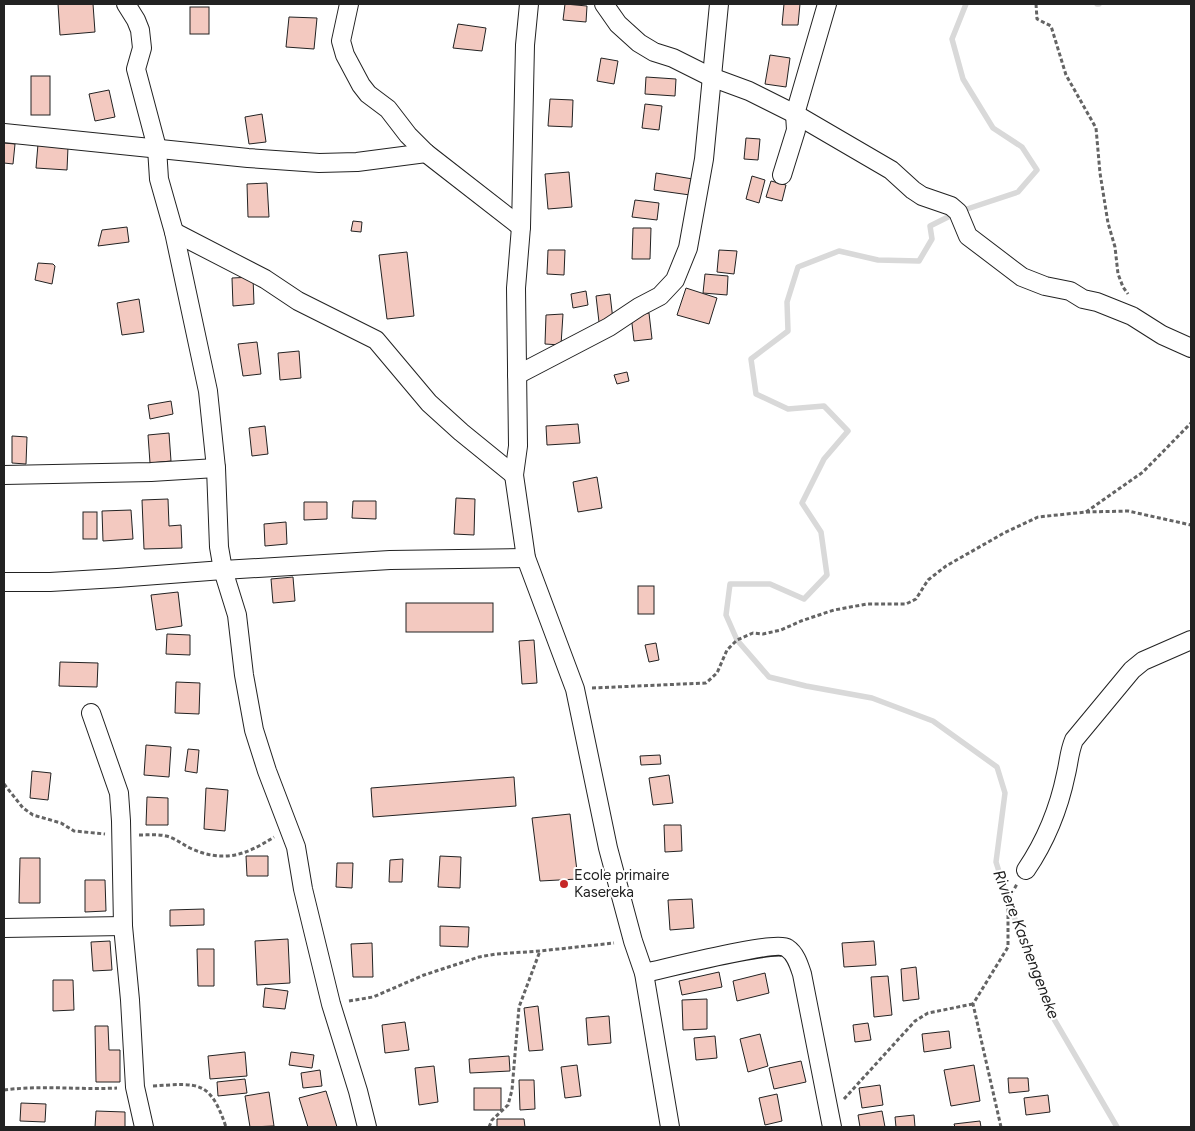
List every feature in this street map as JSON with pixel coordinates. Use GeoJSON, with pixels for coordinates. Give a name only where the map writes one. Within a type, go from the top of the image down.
{"type":"FeatureCollection","features":[{"type":"Feature","properties":{"kind":"street"},"geometry":{"type":"LineString","coordinates":[[126,4],[140,30],[142,48],[136,69],[157,148],[159,179],[174,232],[208,390],[216,468],[219,547],[237,615],[244,675],[254,730],[267,771],[296,847],[303,889],[331,1004],[358,1091],[366,1127]]}},
{"type":"Feature","properties":{"kind":"street"},"geometry":{"type":"LineString","coordinates":[[349,4],[341,41],[345,55],[361,85],[368,94],[388,109],[408,135],[426,153],[521,227]]}},
{"type":"Feature","properties":{"kind":"street"},"geometry":{"type":"LineString","coordinates":[[529,4],[525,45],[521,227],[516,288],[518,446],[514,475],[526,558],[574,688],[608,848],[633,941],[644,974],[670,1127]]}},
{"type":"Feature","properties":{"kind":"street"},"geometry":{"type":"LineString","coordinates":[[604,4],[618,24],[639,43],[654,52],[674,58],[711,77],[749,91],[795,114],[891,170],[922,196],[951,206],[958,212],[968,236],[1022,277],[1045,286],[1070,291],[1083,298],[1132,316],[1162,335],[1191,348]]}},
{"type":"Feature","properties":{"kind":"street"},"geometry":{"type":"LineString","coordinates":[[517,375],[610,327],[639,307],[660,296],[675,280],[688,248],[704,160],[719,4]]}},
{"type":"Feature","properties":{"kind":"street"},"geometry":{"type":"LineString","coordinates":[[782,175],[796,130],[795,114],[827,4]]}},
{"type":"Feature","properties":{"kind":"street"},"geometry":{"type":"LineString","coordinates":[[4,133],[248,158],[319,162],[357,162],[426,153]]}},
{"type":"Feature","properties":{"kind":"street"},"geometry":{"type":"LineString","coordinates":[[174,232],[265,280],[298,301],[376,340],[429,403],[514,475]]}},
{"type":"Feature","properties":{"kind":"street"},"geometry":{"type":"LineString","coordinates":[[4,475],[151,472],[216,468]]}},
{"type":"Feature","properties":{"kind":"street"},"geometry":{"type":"LineString","coordinates":[[4,582],[60,581],[390,560],[526,558]]}},
{"type":"Feature","properties":{"kind":"street"},"geometry":{"type":"LineString","coordinates":[[1026,870],[1037,854],[1053,819],[1074,740],[1132,670],[1143,661],[1191,640]]}},
{"type":"Feature","properties":{"kind":"street"},"geometry":{"type":"LineString","coordinates":[[91,712],[118,793],[122,835],[122,926],[130,1000],[135,1087],[144,1127]]}},
{"type":"Feature","properties":{"kind":"street"},"geometry":{"type":"LineString","coordinates":[[4,928],[122,926]]}},
{"type":"Feature","properties":{"kind":"street"},"geometry":{"type":"LineString","coordinates":[[644,974],[746,951],[780,946],[786,947],[795,956],[802,974],[831,1121]]}},
{"type":"Feature","properties":{"kind":"path"},"geometry":{"type":"LineString","coordinates":[[1036,4],[1037,19],[1051,26],[1066,75],[1096,128],[1100,173],[1108,223],[1115,247],[1118,274],[1131,301],[1132,316]]}},
{"type":"Feature","properties":{"kind":"path"},"geometry":{"type":"LineString","coordinates":[[1086,512],[1143,472],[1191,423]]}},
{"type":"Feature","properties":{"kind":"path"},"geometry":{"type":"LineString","coordinates":[[574,688],[706,683],[716,673],[727,650],[737,640],[752,633],[763,634],[781,630],[834,610],[867,604],[906,604],[916,599],[928,580],[946,566],[1004,533],[1038,517],[1086,512],[1128,511],[1191,526]]}},
{"type":"Feature","properties":{"kind":"path"},"geometry":{"type":"LineString","coordinates":[[4,784],[23,808],[33,815],[61,823],[74,831],[122,835],[164,835],[211,856],[223,857],[234,855],[261,845],[289,827]]}},
{"type":"Feature","properties":{"kind":"path"},"geometry":{"type":"LineString","coordinates":[[1001,1127],[973,1004],[1008,947],[1008,900],[1026,870]]}},
{"type":"Feature","properties":{"kind":"path"},"geometry":{"type":"LineString","coordinates":[[331,1004],[373,997],[424,975],[479,957],[633,941]]}},
{"type":"Feature","properties":{"kind":"path"},"geometry":{"type":"LineString","coordinates":[[489,1127],[492,1120],[508,1106],[512,1090],[519,1007],[540,951]]}},
{"type":"Feature","properties":{"kind":"path"},"geometry":{"type":"LineString","coordinates":[[831,1121],[915,1021],[928,1013],[973,1004]]}},
{"type":"Feature","properties":{"kind":"building"},"geometry":{"type":"Polygon","coordinates":[[[58,4],[93,4],[95,32],[60,35],[58,4]]]}},
{"type":"Feature","properties":{"kind":"building"},"geometry":{"type":"Polygon","coordinates":[[[565,4],[587,6],[586,22],[563,20],[565,4]]]}},
{"type":"Feature","properties":{"kind":"building"},"geometry":{"type":"Polygon","coordinates":[[[784,4],[800,4],[798,25],[782,25],[784,4]]]}},
{"type":"Feature","properties":{"kind":"building"},"geometry":{"type":"Polygon","coordinates":[[[190,7],[209,7],[209,34],[190,34],[190,7]]]}},
{"type":"Feature","properties":{"kind":"building"},"geometry":{"type":"Polygon","coordinates":[[[289,17],[317,18],[314,49],[286,47],[289,17]]]}},
{"type":"Feature","properties":{"kind":"building"},"geometry":{"type":"Polygon","coordinates":[[[458,24],[486,28],[482,51],[453,48],[458,24]]]}},
{"type":"Feature","properties":{"kind":"building"},"geometry":{"type":"Polygon","coordinates":[[[770,55],[790,58],[786,87],[765,84],[770,55]]]}},
{"type":"Feature","properties":{"kind":"building"},"geometry":{"type":"Polygon","coordinates":[[[601,58],[618,61],[614,84],[597,81],[601,58]]]}},
{"type":"Feature","properties":{"kind":"building"},"geometry":{"type":"Polygon","coordinates":[[[31,76],[50,76],[50,115],[31,115],[31,76]]]}},
{"type":"Feature","properties":{"kind":"building"},"geometry":{"type":"Polygon","coordinates":[[[646,77],[676,79],[675,96],[645,94],[646,77]]]}},
{"type":"Feature","properties":{"kind":"building"},"geometry":{"type":"Polygon","coordinates":[[[109,90],[115,117],[95,121],[89,94],[109,90]]]}},
{"type":"Feature","properties":{"kind":"building"},"geometry":{"type":"Polygon","coordinates":[[[550,99],[573,100],[572,127],[548,126],[550,99]]]}},
{"type":"Feature","properties":{"kind":"building"},"geometry":{"type":"Polygon","coordinates":[[[645,104],[662,106],[659,130],[642,128],[645,104]]]}},
{"type":"Feature","properties":{"kind":"building"},"geometry":{"type":"Polygon","coordinates":[[[262,114],[266,142],[249,144],[245,117],[262,114]]]}},
{"type":"Feature","properties":{"kind":"building"},"geometry":{"type":"Polygon","coordinates":[[[746,138],[760,139],[758,160],[744,159],[746,138]]]}},
{"type":"Feature","properties":{"kind":"building"},"geometry":{"type":"Polygon","coordinates":[[[4,143],[15,144],[13,164],[4,163],[4,143]]]}},
{"type":"Feature","properties":{"kind":"building"},"geometry":{"type":"Polygon","coordinates":[[[38,144],[68,147],[67,170],[36,168],[38,144]]]}},
{"type":"Feature","properties":{"kind":"building"},"geometry":{"type":"Polygon","coordinates":[[[569,172],[572,207],[548,209],[545,174],[569,172]]]}},
{"type":"Feature","properties":{"kind":"building"},"geometry":{"type":"Polygon","coordinates":[[[656,173],[693,179],[690,195],[654,190],[656,173]]]}},
{"type":"Feature","properties":{"kind":"building"},"geometry":{"type":"Polygon","coordinates":[[[752,176],[765,180],[759,203],[746,199],[752,176]]]}},
{"type":"Feature","properties":{"kind":"building"},"geometry":{"type":"Polygon","coordinates":[[[771,181],[786,185],[782,201],[766,197],[771,181]]]}},
{"type":"Feature","properties":{"kind":"building"},"geometry":{"type":"Polygon","coordinates":[[[267,183],[269,217],[248,217],[247,184],[267,183]]]}},
{"type":"Feature","properties":{"kind":"building"},"geometry":{"type":"Polygon","coordinates":[[[635,200],[659,203],[657,220],[632,217],[635,200]]]}},
{"type":"Feature","properties":{"kind":"building"},"geometry":{"type":"Polygon","coordinates":[[[353,221],[362,222],[361,232],[351,231],[353,221]]]}},
{"type":"Feature","properties":{"kind":"building"},"geometry":{"type":"Polygon","coordinates":[[[127,227],[129,242],[98,246],[102,230],[127,227]]]}},
{"type":"Feature","properties":{"kind":"building"},"geometry":{"type":"Polygon","coordinates":[[[633,228],[651,228],[650,259],[632,259],[633,228]]]}},
{"type":"Feature","properties":{"kind":"building"},"geometry":{"type":"Polygon","coordinates":[[[548,250],[565,250],[564,275],[547,274],[548,250]]]}},
{"type":"Feature","properties":{"kind":"building"},"geometry":{"type":"Polygon","coordinates":[[[719,250],[737,251],[734,274],[717,272],[719,250]]]}},
{"type":"Feature","properties":{"kind":"building"},"geometry":{"type":"Polygon","coordinates":[[[407,252],[414,316],[387,319],[379,255],[407,252]]]}},
{"type":"Feature","properties":{"kind":"building"},"geometry":{"type":"Polygon","coordinates":[[[38,263],[53,264],[55,266],[52,284],[35,280],[38,263]]]}},
{"type":"Feature","properties":{"kind":"building"},"geometry":{"type":"Polygon","coordinates":[[[705,274],[728,276],[727,295],[703,293],[705,274]]]}},
{"type":"Feature","properties":{"kind":"building"},"geometry":{"type":"Polygon","coordinates":[[[253,277],[254,304],[233,306],[232,278],[253,277]]]}},
{"type":"Feature","properties":{"kind":"building"},"geometry":{"type":"Polygon","coordinates":[[[686,288],[717,298],[709,324],[677,315],[686,288]]]}},
{"type":"Feature","properties":{"kind":"building"},"geometry":{"type":"Polygon","coordinates":[[[586,291],[588,305],[573,308],[571,294],[586,291]]]}},
{"type":"Feature","properties":{"kind":"building"},"geometry":{"type":"Polygon","coordinates":[[[610,294],[613,320],[599,322],[596,296],[610,294]]]}},
{"type":"Feature","properties":{"kind":"building"},"geometry":{"type":"Polygon","coordinates":[[[139,299],[144,332],[122,335],[117,303],[139,299]]]}},
{"type":"Feature","properties":{"kind":"building"},"geometry":{"type":"Polygon","coordinates":[[[649,313],[652,339],[634,341],[631,315],[649,313]]]}},
{"type":"Feature","properties":{"kind":"building"},"geometry":{"type":"Polygon","coordinates":[[[563,314],[561,345],[545,344],[546,315],[563,314]]]}},
{"type":"Feature","properties":{"kind":"building"},"geometry":{"type":"Polygon","coordinates":[[[257,342],[261,374],[243,376],[238,344],[257,342]]]}},
{"type":"Feature","properties":{"kind":"building"},"geometry":{"type":"Polygon","coordinates":[[[299,351],[301,378],[280,380],[278,353],[299,351]]]}},
{"type":"Feature","properties":{"kind":"building"},"geometry":{"type":"Polygon","coordinates":[[[627,372],[629,381],[617,384],[614,375],[627,372]]]}},
{"type":"Feature","properties":{"kind":"building"},"geometry":{"type":"Polygon","coordinates":[[[171,401],[173,414],[150,419],[148,405],[171,401]]]}},
{"type":"Feature","properties":{"kind":"building"},"geometry":{"type":"Polygon","coordinates":[[[578,424],[580,443],[547,445],[546,426],[578,424]]]}},
{"type":"Feature","properties":{"kind":"building"},"geometry":{"type":"Polygon","coordinates":[[[265,426],[268,454],[252,456],[249,428],[265,426]]]}},
{"type":"Feature","properties":{"kind":"building"},"geometry":{"type":"Polygon","coordinates":[[[169,433],[171,461],[150,463],[148,435],[169,433]]]}},
{"type":"Feature","properties":{"kind":"building"},"geometry":{"type":"Polygon","coordinates":[[[12,436],[27,437],[26,464],[12,463],[12,436]]]}},
{"type":"Feature","properties":{"kind":"building"},"geometry":{"type":"Polygon","coordinates":[[[597,477],[602,508],[578,512],[573,482],[597,477]]]}},
{"type":"Feature","properties":{"kind":"building"},"geometry":{"type":"Polygon","coordinates":[[[456,498],[475,499],[474,535],[454,534],[456,498]]]}},
{"type":"Feature","properties":{"kind":"building"},"geometry":{"type":"Polygon","coordinates":[[[168,499],[169,526],[181,525],[182,548],[144,549],[142,500],[168,499]]]}},
{"type":"Feature","properties":{"kind":"building"},"geometry":{"type":"Polygon","coordinates":[[[353,501],[376,501],[376,519],[352,518],[353,501]]]}},
{"type":"Feature","properties":{"kind":"building"},"geometry":{"type":"Polygon","coordinates":[[[304,502],[327,502],[327,519],[304,520],[304,502]]]}},
{"type":"Feature","properties":{"kind":"building"},"geometry":{"type":"Polygon","coordinates":[[[131,510],[133,539],[103,541],[102,511],[131,510]]]}},
{"type":"Feature","properties":{"kind":"building"},"geometry":{"type":"Polygon","coordinates":[[[83,512],[97,512],[97,539],[83,539],[83,512]]]}},
{"type":"Feature","properties":{"kind":"building"},"geometry":{"type":"Polygon","coordinates":[[[286,522],[287,544],[265,546],[264,524],[286,522]]]}},
{"type":"Feature","properties":{"kind":"building"},"geometry":{"type":"Polygon","coordinates":[[[293,577],[295,601],[273,603],[271,579],[293,577]]]}},
{"type":"Feature","properties":{"kind":"building"},"geometry":{"type":"Polygon","coordinates":[[[638,586],[654,586],[654,614],[638,614],[638,586]]]}},
{"type":"Feature","properties":{"kind":"building"},"geometry":{"type":"Polygon","coordinates":[[[178,592],[182,626],[156,630],[151,595],[178,592]]]}},
{"type":"Feature","properties":{"kind":"building"},"geometry":{"type":"Polygon","coordinates":[[[406,603],[493,603],[493,632],[406,632],[406,603]]]}},
{"type":"Feature","properties":{"kind":"building"},"geometry":{"type":"Polygon","coordinates":[[[167,634],[190,635],[190,655],[166,654],[167,634]]]}},
{"type":"Feature","properties":{"kind":"building"},"geometry":{"type":"Polygon","coordinates":[[[534,640],[537,683],[522,684],[519,641],[534,640]]]}},
{"type":"Feature","properties":{"kind":"building"},"geometry":{"type":"Polygon","coordinates":[[[656,643],[659,660],[649,662],[645,645],[656,643]]]}},
{"type":"Feature","properties":{"kind":"building"},"geometry":{"type":"Polygon","coordinates":[[[60,662],[98,663],[97,687],[59,686],[60,662]]]}},
{"type":"Feature","properties":{"kind":"building"},"geometry":{"type":"Polygon","coordinates":[[[176,682],[200,683],[199,714],[175,713],[176,682]]]}},
{"type":"Feature","properties":{"kind":"building"},"geometry":{"type":"Polygon","coordinates":[[[146,745],[171,747],[169,777],[144,775],[146,745]]]}},
{"type":"Feature","properties":{"kind":"building"},"geometry":{"type":"Polygon","coordinates":[[[188,749],[199,750],[197,773],[185,771],[188,749]]]}},
{"type":"Feature","properties":{"kind":"building"},"geometry":{"type":"Polygon","coordinates":[[[660,755],[661,764],[641,765],[640,756],[660,755]]]}},
{"type":"Feature","properties":{"kind":"building"},"geometry":{"type":"Polygon","coordinates":[[[32,771],[51,773],[48,800],[30,798],[32,771]]]}},
{"type":"Feature","properties":{"kind":"building"},"geometry":{"type":"Polygon","coordinates":[[[669,775],[673,803],[653,805],[649,778],[669,775]]]}},
{"type":"Feature","properties":{"kind":"building"},"geometry":{"type":"Polygon","coordinates":[[[514,777],[516,806],[373,817],[371,788],[514,777]]]}},
{"type":"Feature","properties":{"kind":"building"},"geometry":{"type":"Polygon","coordinates":[[[206,788],[228,790],[225,831],[204,829],[206,788]]]}},
{"type":"Feature","properties":{"kind":"building"},"geometry":{"type":"Polygon","coordinates":[[[147,797],[168,798],[168,825],[146,825],[147,797]]]}},
{"type":"Feature","properties":{"kind":"building"},"geometry":{"type":"Polygon","coordinates":[[[570,814],[578,879],[540,881],[532,818],[570,814]]]}},
{"type":"Feature","properties":{"kind":"building"},"geometry":{"type":"Polygon","coordinates":[[[664,825],[681,825],[682,851],[665,852],[664,825]]]}},
{"type":"Feature","properties":{"kind":"building"},"geometry":{"type":"Polygon","coordinates":[[[246,856],[268,856],[268,876],[247,876],[246,856]]]}},
{"type":"Feature","properties":{"kind":"building"},"geometry":{"type":"Polygon","coordinates":[[[440,856],[461,857],[460,888],[438,887],[440,856]]]}},
{"type":"Feature","properties":{"kind":"building"},"geometry":{"type":"Polygon","coordinates":[[[20,858],[40,858],[40,903],[19,903],[20,858]]]}},
{"type":"Feature","properties":{"kind":"building"},"geometry":{"type":"Polygon","coordinates":[[[403,859],[402,882],[389,882],[390,860],[403,859]]]}},
{"type":"Feature","properties":{"kind":"building"},"geometry":{"type":"Polygon","coordinates":[[[337,863],[353,863],[352,888],[336,887],[337,863]]]}},
{"type":"Feature","properties":{"kind":"building"},"geometry":{"type":"Polygon","coordinates":[[[85,880],[105,880],[106,911],[85,912],[85,880]]]}},
{"type":"Feature","properties":{"kind":"building"},"geometry":{"type":"Polygon","coordinates":[[[692,899],[694,928],[670,930],[668,900],[692,899]]]}},
{"type":"Feature","properties":{"kind":"building"},"geometry":{"type":"Polygon","coordinates":[[[204,909],[204,925],[170,926],[170,910],[204,909]]]}},
{"type":"Feature","properties":{"kind":"building"},"geometry":{"type":"Polygon","coordinates":[[[440,926],[469,927],[468,947],[440,946],[440,926]]]}},
{"type":"Feature","properties":{"kind":"building"},"geometry":{"type":"Polygon","coordinates":[[[288,939],[290,983],[257,985],[255,941],[288,939]]]}},
{"type":"Feature","properties":{"kind":"building"},"geometry":{"type":"Polygon","coordinates":[[[110,941],[112,970],[93,971],[91,942],[110,941]]]}},
{"type":"Feature","properties":{"kind":"building"},"geometry":{"type":"Polygon","coordinates":[[[874,941],[876,965],[844,967],[842,943],[874,941]]]}},
{"type":"Feature","properties":{"kind":"building"},"geometry":{"type":"Polygon","coordinates":[[[372,943],[373,977],[353,977],[351,944],[372,943]]]}},
{"type":"Feature","properties":{"kind":"building"},"geometry":{"type":"Polygon","coordinates":[[[197,949],[214,949],[214,986],[198,986],[197,949]]]}},
{"type":"Feature","properties":{"kind":"building"},"geometry":{"type":"Polygon","coordinates":[[[916,967],[919,999],[903,1001],[901,969],[916,967]]]}},
{"type":"Feature","properties":{"kind":"building"},"geometry":{"type":"Polygon","coordinates":[[[719,972],[722,987],[682,995],[679,981],[719,972]]]}},
{"type":"Feature","properties":{"kind":"building"},"geometry":{"type":"Polygon","coordinates":[[[765,973],[769,993],[737,1001],[733,981],[765,973]]]}},
{"type":"Feature","properties":{"kind":"building"},"geometry":{"type":"Polygon","coordinates":[[[888,976],[892,1015],[874,1017],[871,977],[888,976]]]}},
{"type":"Feature","properties":{"kind":"building"},"geometry":{"type":"Polygon","coordinates":[[[53,980],[73,980],[74,1010],[53,1011],[53,980]]]}},
{"type":"Feature","properties":{"kind":"building"},"geometry":{"type":"Polygon","coordinates":[[[265,988],[288,991],[285,1009],[263,1007],[265,988]]]}},
{"type":"Feature","properties":{"kind":"building"},"geometry":{"type":"Polygon","coordinates":[[[707,999],[707,1029],[683,1030],[682,1000],[707,999]]]}},
{"type":"Feature","properties":{"kind":"building"},"geometry":{"type":"Polygon","coordinates":[[[538,1006],[543,1050],[529,1051],[524,1008],[538,1006]]]}},
{"type":"Feature","properties":{"kind":"building"},"geometry":{"type":"Polygon","coordinates":[[[609,1016],[611,1043],[588,1045],[586,1018],[609,1016]]]}},
{"type":"Feature","properties":{"kind":"building"},"geometry":{"type":"Polygon","coordinates":[[[405,1022],[409,1050],[385,1053],[382,1025],[405,1022]]]}},
{"type":"Feature","properties":{"kind":"building"},"geometry":{"type":"Polygon","coordinates":[[[868,1023],[871,1040],[855,1042],[853,1025],[868,1023]]]}},
{"type":"Feature","properties":{"kind":"building"},"geometry":{"type":"Polygon","coordinates":[[[95,1026],[108,1026],[109,1050],[120,1050],[120,1082],[96,1082],[95,1026]]]}},
{"type":"Feature","properties":{"kind":"building"},"geometry":{"type":"Polygon","coordinates":[[[949,1031],[951,1048],[924,1052],[922,1034],[949,1031]]]}},
{"type":"Feature","properties":{"kind":"building"},"geometry":{"type":"Polygon","coordinates":[[[760,1034],[768,1066],[748,1072],[740,1039],[760,1034]]]}},
{"type":"Feature","properties":{"kind":"building"},"geometry":{"type":"Polygon","coordinates":[[[715,1036],[717,1058],[696,1060],[694,1038],[715,1036]]]}},
{"type":"Feature","properties":{"kind":"building"},"geometry":{"type":"Polygon","coordinates":[[[245,1052],[247,1076],[210,1079],[208,1056],[245,1052]]]}},
{"type":"Feature","properties":{"kind":"building"},"geometry":{"type":"Polygon","coordinates":[[[291,1052],[314,1055],[312,1068],[289,1065],[291,1052]]]}},
{"type":"Feature","properties":{"kind":"building"},"geometry":{"type":"Polygon","coordinates":[[[509,1056],[510,1071],[470,1073],[469,1059],[509,1056]]]}},
{"type":"Feature","properties":{"kind":"building"},"geometry":{"type":"Polygon","coordinates":[[[801,1061],[806,1082],[774,1089],[769,1068],[801,1061]]]}},
{"type":"Feature","properties":{"kind":"building"},"geometry":{"type":"Polygon","coordinates":[[[577,1065],[581,1096],[565,1098],[561,1067],[577,1065]]]}},
{"type":"Feature","properties":{"kind":"building"},"geometry":{"type":"Polygon","coordinates":[[[974,1065],[980,1101],[951,1106],[944,1070],[974,1065]]]}},
{"type":"Feature","properties":{"kind":"building"},"geometry":{"type":"Polygon","coordinates":[[[434,1066],[438,1102],[419,1105],[415,1068],[434,1066]]]}},
{"type":"Feature","properties":{"kind":"building"},"geometry":{"type":"Polygon","coordinates":[[[320,1070],[322,1086],[303,1088],[301,1073],[320,1070]]]}},
{"type":"Feature","properties":{"kind":"building"},"geometry":{"type":"Polygon","coordinates":[[[1008,1078],[1028,1078],[1029,1091],[1009,1093],[1008,1078]]]}},
{"type":"Feature","properties":{"kind":"building"},"geometry":{"type":"Polygon","coordinates":[[[245,1079],[247,1093],[218,1096],[217,1082],[245,1079]]]}},
{"type":"Feature","properties":{"kind":"building"},"geometry":{"type":"Polygon","coordinates":[[[519,1080],[534,1080],[535,1109],[520,1110],[519,1080]]]}},
{"type":"Feature","properties":{"kind":"building"},"geometry":{"type":"Polygon","coordinates":[[[880,1085],[883,1105],[862,1108],[859,1088],[880,1085]]]}},
{"type":"Feature","properties":{"kind":"building"},"geometry":{"type":"Polygon","coordinates":[[[474,1088],[501,1088],[501,1110],[474,1110],[474,1088]]]}},
{"type":"Feature","properties":{"kind":"building"},"geometry":{"type":"Polygon","coordinates":[[[326,1091],[337,1127],[308,1127],[299,1098],[326,1091]]]}},
{"type":"Feature","properties":{"kind":"building"},"geometry":{"type":"Polygon","coordinates":[[[269,1092],[274,1126],[250,1127],[245,1096],[269,1092]]]}},
{"type":"Feature","properties":{"kind":"building"},"geometry":{"type":"Polygon","coordinates":[[[777,1094],[782,1121],[765,1125],[759,1098],[777,1094]]]}},
{"type":"Feature","properties":{"kind":"building"},"geometry":{"type":"Polygon","coordinates":[[[1048,1095],[1050,1112],[1026,1115],[1024,1098],[1048,1095]]]}},
{"type":"Feature","properties":{"kind":"building"},"geometry":{"type":"Polygon","coordinates":[[[21,1103],[46,1104],[45,1122],[20,1121],[21,1103]]]}},
{"type":"Feature","properties":{"kind":"building"},"geometry":{"type":"Polygon","coordinates":[[[96,1111],[125,1112],[125,1127],[95,1127],[96,1111]]]}},
{"type":"Feature","properties":{"kind":"building"},"geometry":{"type":"Polygon","coordinates":[[[882,1111],[885,1127],[860,1127],[858,1115],[882,1111]]]}},
{"type":"Feature","properties":{"kind":"building"},"geometry":{"type":"Polygon","coordinates":[[[914,1115],[915,1127],[896,1127],[895,1117],[914,1115]]]}},
{"type":"Feature","properties":{"kind":"building"},"geometry":{"type":"Polygon","coordinates":[[[497,1119],[524,1119],[525,1127],[497,1127],[497,1119]]]}},
{"type":"Feature","properties":{"kind":"building"},"geometry":{"type":"Polygon","coordinates":[[[980,1121],[981,1127],[955,1127],[954,1124],[980,1121]]]}},
{"type":"Feature","properties":{"kind":"waterway","name":"Riviere Kashengeneke"},"geometry":{"type":"LineString","coordinates":[[966,4],[952,39],[963,79],[993,128],[1022,147],[1037,170],[1018,192],[958,212],[930,226],[932,239],[919,261],[878,260],[839,251],[798,267],[787,302],[788,331],[751,359],[756,394],[788,409],[824,406],[848,431],[824,459],[802,503],[821,532],[827,575],[804,599],[770,584],[730,584],[726,615],[737,640],[769,677],[872,698],[933,721],[997,767],[1005,793],[996,862],[1008,900],[1047,1007],[1117,1127]]}},
{"type":"Feature","properties":{"kind":"place","name":"Ecole primaire Kasereka"},"geometry":{"type":"Point","coordinates":[564,884]}}]}
